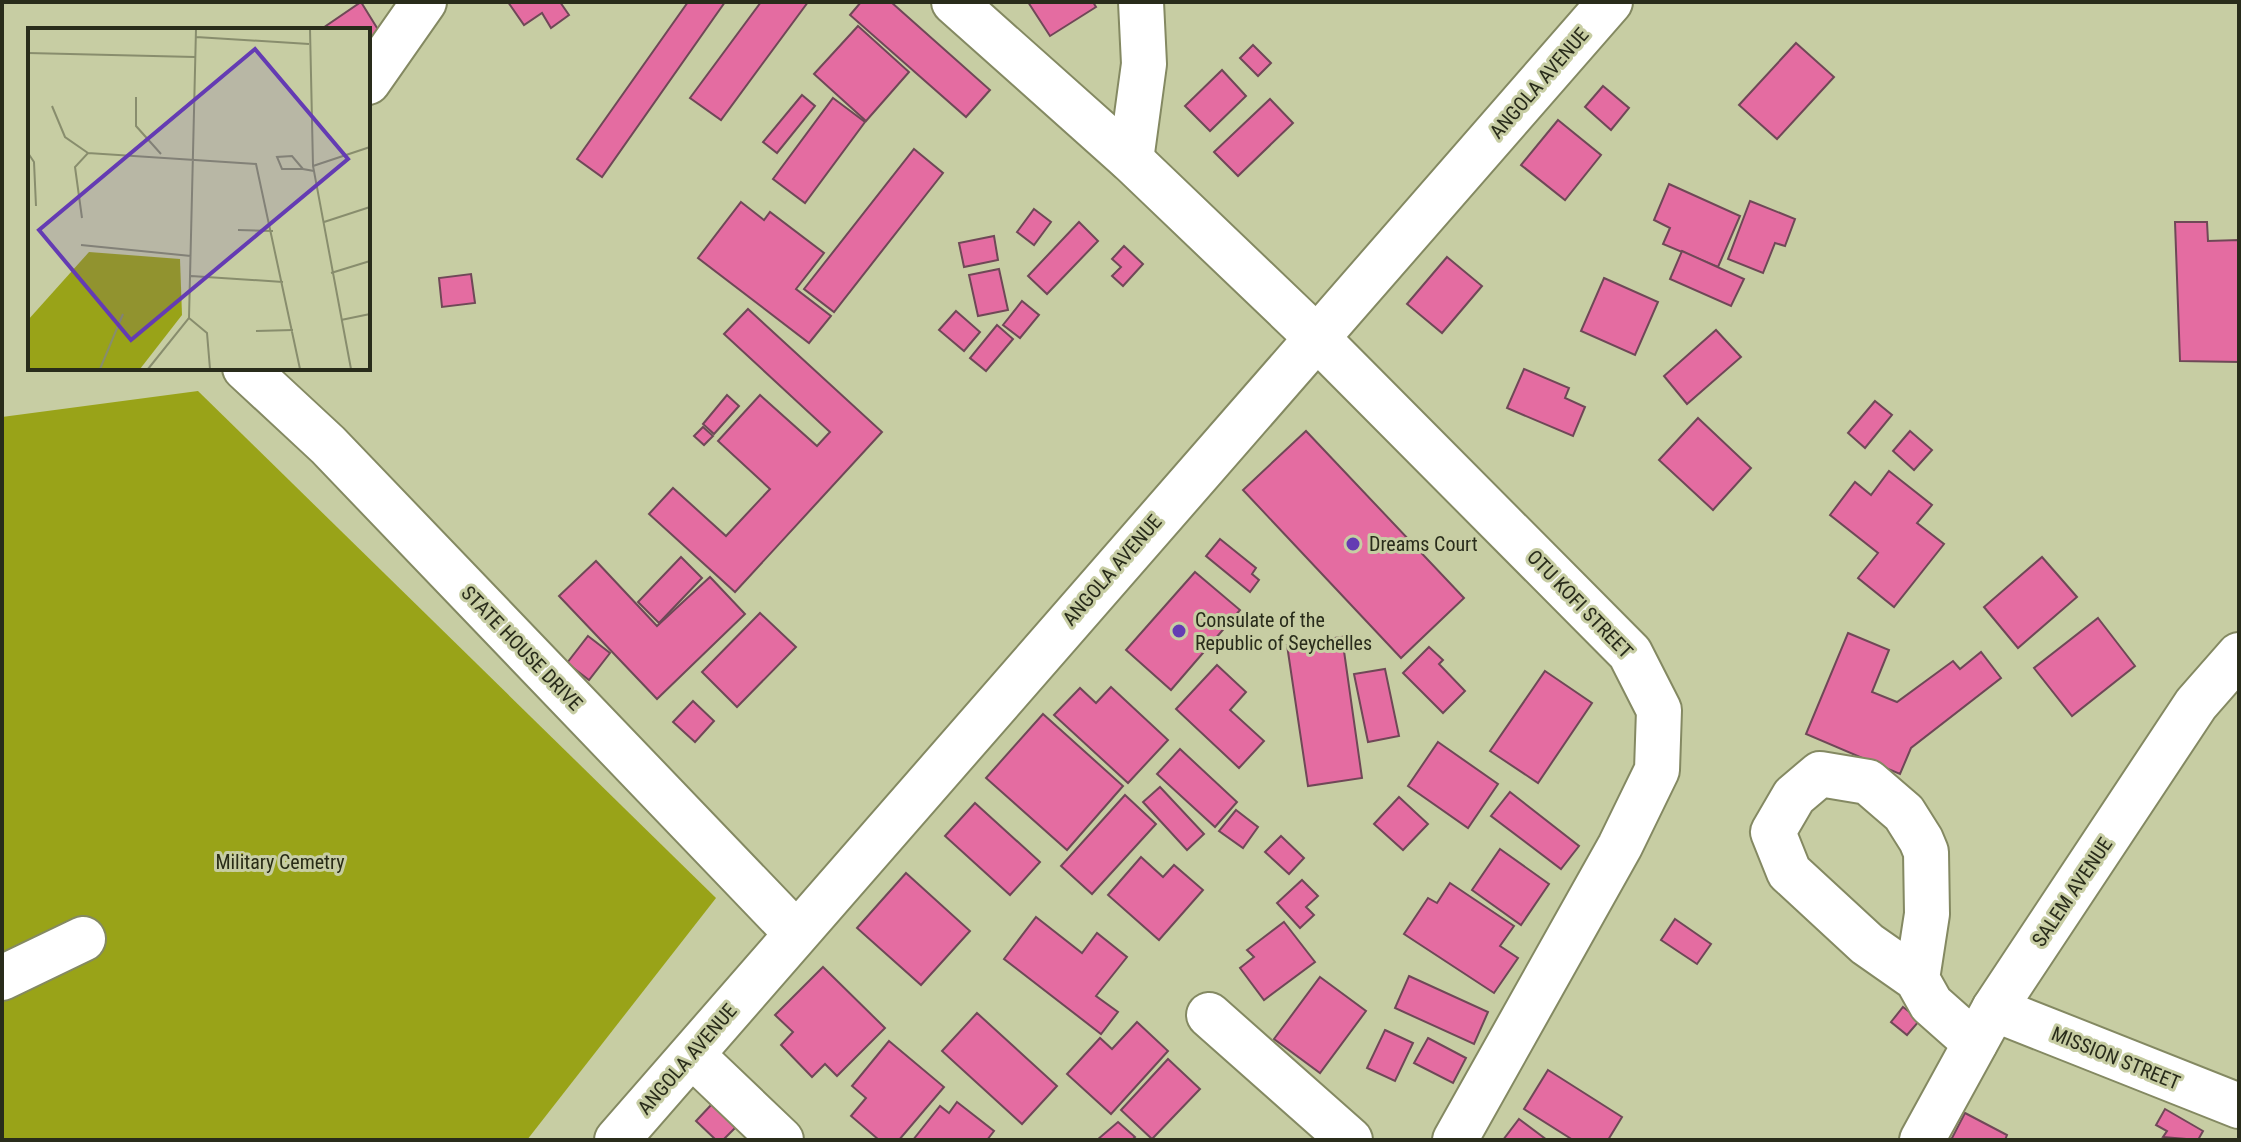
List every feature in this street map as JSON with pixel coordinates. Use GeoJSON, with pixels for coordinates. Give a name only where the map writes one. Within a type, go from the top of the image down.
{"type":"FeatureCollection","features":[{"type":"Feature","properties":{"kind":"street"},"geometry":{"type":"LineString","coordinates":[[370,79],[424,2]]}},
{"type":"Feature","properties":{"kind":"street","name":"OTU KOFI STREET"},"geometry":{"type":"LineString","coordinates":[[954,2],[1131,160],[1316,337],[1630,653],[1659,710],[1657,770],[1620,846],[1455,1140]]}},
{"type":"Feature","properties":{"kind":"street"},"geometry":{"type":"LineString","coordinates":[[1131,160],[1144,64],[1141,2]]}},
{"type":"Feature","properties":{"kind":"street","name":"ANGOLA AVENUE"},"geometry":{"type":"LineString","coordinates":[[617,1140],[795,932],[1610,2]]}},
{"type":"Feature","properties":{"kind":"street","name":"STATE HOUSE DRIVE"},"geometry":{"type":"LineString","coordinates":[[247,370],[339,456],[795,932]]}},
{"type":"Feature","properties":{"kind":"street","name":"SALEM AVENUE"},"geometry":{"type":"LineString","coordinates":[[1922,1140],[1984,1026],[2196,704],[2239,655]]}},
{"type":"Feature","properties":{"kind":"street"},"geometry":{"type":"LineString","coordinates":[[1820,774],[1868,782],[1904,813],[1921,840],[1926,852],[1927,914],[1917,979],[1867,944],[1789,872],[1773,832],[1794,796],[1820,774]]}},
{"type":"Feature","properties":{"kind":"street"},"geometry":{"type":"LineString","coordinates":[[2,978],[83,939]]}},
{"type":"Feature","properties":{"kind":"street","name":"MISSION STREET"},"geometry":{"type":"LineString","coordinates":[[1917,979],[1931,1004],[1984,1026],[2239,1106]]}},
{"type":"Feature","properties":{"kind":"street"},"geometry":{"type":"LineString","coordinates":[[1209,1015],[1350,1140]]}},
{"type":"Feature","properties":{"kind":"street"},"geometry":{"type":"LineString","coordinates":[[692,1055],[781,1140]]}},
{"type":"Feature","properties":{"kind":"green space","name":"Military Cemetry"},"geometry":{"type":"Polygon","coordinates":[[[198,391],[716,898],[527,1140],[2,1140],[2,417],[198,391]]]}},
{"type":"Feature","properties":{"kind":"building"},"geometry":{"type":"Polygon","coordinates":[[[361,2],[382,36],[370,45],[370,28],[323,28],[361,2]]]}},
{"type":"Feature","properties":{"kind":"building"},"geometry":{"type":"Polygon","coordinates":[[[508,2],[560,2],[569,15],[551,28],[542,13],[524,25],[508,2]]]}},
{"type":"Feature","properties":{"kind":"building"},"geometry":{"type":"Polygon","coordinates":[[[688,2],[725,2],[602,177],[577,159],[688,2]]]}},
{"type":"Feature","properties":{"kind":"building"},"geometry":{"type":"Polygon","coordinates":[[[761,2],[808,2],[721,120],[690,98],[761,2]]]}},
{"type":"Feature","properties":{"kind":"building"},"geometry":{"type":"Polygon","coordinates":[[[861,2],[891,2],[990,90],[966,117],[850,15],[861,2]]]}},
{"type":"Feature","properties":{"kind":"building"},"geometry":{"type":"Polygon","coordinates":[[[1028,2],[1093,2],[1096,7],[1050,36],[1028,2]]]}},
{"type":"Feature","properties":{"kind":"building"},"geometry":{"type":"Polygon","coordinates":[[[858,26],[909,72],[866,121],[814,74],[858,26]]]}},
{"type":"Feature","properties":{"kind":"building"},"geometry":{"type":"Polygon","coordinates":[[[1796,43],[1834,77],[1777,139],[1739,105],[1796,43]]]}},
{"type":"Feature","properties":{"kind":"building"},"geometry":{"type":"Polygon","coordinates":[[[1253,45],[1271,63],[1258,76],[1240,58],[1253,45]]]}},
{"type":"Feature","properties":{"kind":"building"},"geometry":{"type":"Polygon","coordinates":[[[1222,70],[1246,96],[1210,131],[1185,106],[1222,70]]]}},
{"type":"Feature","properties":{"kind":"building"},"geometry":{"type":"Polygon","coordinates":[[[1603,86],[1629,108],[1611,130],[1585,107],[1603,86]]]}},
{"type":"Feature","properties":{"kind":"building"},"geometry":{"type":"Polygon","coordinates":[[[802,95],[815,106],[777,153],[763,142],[802,95]]]}},
{"type":"Feature","properties":{"kind":"building"},"geometry":{"type":"Polygon","coordinates":[[[833,98],[865,122],[805,203],[773,179],[833,98]]]}},
{"type":"Feature","properties":{"kind":"building"},"geometry":{"type":"Polygon","coordinates":[[[1270,99],[1293,123],[1238,176],[1214,152],[1270,99]]]}},
{"type":"Feature","properties":{"kind":"building"},"geometry":{"type":"Polygon","coordinates":[[[1558,120],[1601,155],[1565,200],[1521,165],[1558,120]]]}},
{"type":"Feature","properties":{"kind":"building"},"geometry":{"type":"Polygon","coordinates":[[[914,149],[943,173],[834,312],[804,289],[914,149]]]}},
{"type":"Feature","properties":{"kind":"building"},"geometry":{"type":"Polygon","coordinates":[[[1669,184],[1740,216],[1718,267],[1663,244],[1670,228],[1654,220],[1669,184]]]}},
{"type":"Feature","properties":{"kind":"building"},"geometry":{"type":"Polygon","coordinates":[[[1750,201],[1795,219],[1785,246],[1775,243],[1763,273],[1728,259],[1750,201]]]}},
{"type":"Feature","properties":{"kind":"building"},"geometry":{"type":"Polygon","coordinates":[[[741,202],[764,220],[770,212],[824,253],[796,289],[831,316],[809,343],[698,258],[741,202]]]}},
{"type":"Feature","properties":{"kind":"building"},"geometry":{"type":"Polygon","coordinates":[[[1034,209],[1051,222],[1034,245],[1017,232],[1034,209]]]}},
{"type":"Feature","properties":{"kind":"building"},"geometry":{"type":"Polygon","coordinates":[[[1079,222],[1098,241],[1047,294],[1028,276],[1079,222]]]}},
{"type":"Feature","properties":{"kind":"building"},"geometry":{"type":"Polygon","coordinates":[[[2175,222],[2207,222],[2208,241],[2239,240],[2239,362],[2180,361],[2175,222]]]}},
{"type":"Feature","properties":{"kind":"building"},"geometry":{"type":"Polygon","coordinates":[[[994,236],[998,260],[964,267],[959,243],[994,236]]]}},
{"type":"Feature","properties":{"kind":"building"},"geometry":{"type":"Polygon","coordinates":[[[1124,246],[1143,264],[1123,286],[1112,276],[1121,267],[1112,259],[1124,246]]]}},
{"type":"Feature","properties":{"kind":"building"},"geometry":{"type":"Polygon","coordinates":[[[1682,251],[1744,279],[1731,306],[1670,279],[1682,251]]]}},
{"type":"Feature","properties":{"kind":"building"},"geometry":{"type":"Polygon","coordinates":[[[1447,257],[1482,286],[1442,333],[1407,304],[1447,257]]]}},
{"type":"Feature","properties":{"kind":"building"},"geometry":{"type":"Polygon","coordinates":[[[999,269],[1008,310],[978,316],[969,275],[999,269]]]}},
{"type":"Feature","properties":{"kind":"building"},"geometry":{"type":"Polygon","coordinates":[[[471,274],[475,303],[442,307],[439,278],[471,274]]]}},
{"type":"Feature","properties":{"kind":"building"},"geometry":{"type":"Polygon","coordinates":[[[1604,278],[1658,302],[1635,355],[1581,331],[1604,278]]]}},
{"type":"Feature","properties":{"kind":"building"},"geometry":{"type":"Polygon","coordinates":[[[1022,301],[1039,315],[1020,338],[1003,325],[1022,301]]]}},
{"type":"Feature","properties":{"kind":"building"},"geometry":{"type":"Polygon","coordinates":[[[748,309],[882,432],[735,592],[649,514],[673,488],[726,536],[770,489],[718,441],[760,395],[817,446],[830,432],[724,334],[748,309]]]}},
{"type":"Feature","properties":{"kind":"building"},"geometry":{"type":"Polygon","coordinates":[[[956,311],[980,332],[964,351],[939,330],[956,311]]]}},
{"type":"Feature","properties":{"kind":"building"},"geometry":{"type":"Polygon","coordinates":[[[997,325],[1013,339],[986,371],[970,358],[997,325]]]}},
{"type":"Feature","properties":{"kind":"building"},"geometry":{"type":"Polygon","coordinates":[[[1716,330],[1741,357],[1687,404],[1664,376],[1716,330]]]}},
{"type":"Feature","properties":{"kind":"building"},"geometry":{"type":"Polygon","coordinates":[[[1524,369],[1569,388],[1565,398],[1585,407],[1573,436],[1507,408],[1524,369]]]}},
{"type":"Feature","properties":{"kind":"building"},"geometry":{"type":"Polygon","coordinates":[[[727,395],[739,406],[714,434],[703,424],[727,395]]]}},
{"type":"Feature","properties":{"kind":"building"},"geometry":{"type":"Polygon","coordinates":[[[1875,401],[1892,415],[1865,448],[1848,433],[1875,401]]]}},
{"type":"Feature","properties":{"kind":"building"},"geometry":{"type":"Polygon","coordinates":[[[1698,418],[1751,468],[1713,510],[1659,460],[1698,418]]]}},
{"type":"Feature","properties":{"kind":"building"},"geometry":{"type":"Polygon","coordinates":[[[703,427],[713,436],[704,445],[694,436],[703,427]]]}},
{"type":"Feature","properties":{"kind":"building","name":"Dreams Court"},"geometry":{"type":"Polygon","coordinates":[[[1306,431],[1464,598],[1401,658],[1243,490],[1306,431]]]}},
{"type":"Feature","properties":{"kind":"building"},"geometry":{"type":"Polygon","coordinates":[[[1910,431],[1932,450],[1914,470],[1893,451],[1910,431]]]}},
{"type":"Feature","properties":{"kind":"building"},"geometry":{"type":"Polygon","coordinates":[[[1889,471],[1932,505],[1917,523],[1944,544],[1894,607],[1858,578],[1878,553],[1830,515],[1855,482],[1871,495],[1889,471]]]}},
{"type":"Feature","properties":{"kind":"building"},"geometry":{"type":"Polygon","coordinates":[[[1220,539],[1256,568],[1252,574],[1259,580],[1250,592],[1206,556],[1220,539]]]}},
{"type":"Feature","properties":{"kind":"building"},"geometry":{"type":"Polygon","coordinates":[[[681,557],[702,578],[659,623],[638,602],[681,557]]]}},
{"type":"Feature","properties":{"kind":"building"},"geometry":{"type":"Polygon","coordinates":[[[2042,557],[2077,597],[2018,648],[1984,607],[2042,557]]]}},
{"type":"Feature","properties":{"kind":"building"},"geometry":{"type":"Polygon","coordinates":[[[596,561],[657,626],[710,577],[745,614],[657,699],[559,596],[596,561]]]}},
{"type":"Feature","properties":{"kind":"building"},"geometry":{"type":"Polygon","coordinates":[[[1195,572],[1240,610],[1171,690],[1126,650],[1195,572]]]}},
{"type":"Feature","properties":{"kind":"building"},"geometry":{"type":"Polygon","coordinates":[[[760,613],[796,647],[737,707],[702,672],[760,613]]]}},
{"type":"Feature","properties":{"kind":"building"},"geometry":{"type":"Polygon","coordinates":[[[2098,618],[2135,666],[2072,716],[2034,668],[2098,618]]]}},
{"type":"Feature","properties":{"kind":"building"},"geometry":{"type":"Polygon","coordinates":[[[1848,633],[1889,650],[1872,692],[1897,702],[1953,661],[1960,669],[1981,652],[2001,678],[1911,748],[1900,774],[1806,734],[1848,633]]]}},
{"type":"Feature","properties":{"kind":"building"},"geometry":{"type":"Polygon","coordinates":[[[588,636],[610,653],[589,680],[567,663],[588,636]]]}},
{"type":"Feature","properties":{"kind":"building"},"geometry":{"type":"Polygon","coordinates":[[[1342,637],[1362,778],[1308,786],[1287,645],[1342,637]]]}},
{"type":"Feature","properties":{"kind":"building"},"geometry":{"type":"Polygon","coordinates":[[[1429,647],[1443,660],[1439,664],[1465,691],[1443,713],[1403,673],[1429,647]]]}},
{"type":"Feature","properties":{"kind":"building"},"geometry":{"type":"Polygon","coordinates":[[[1217,665],[1246,692],[1230,710],[1264,741],[1239,768],[1176,709],[1217,665]]]}},
{"type":"Feature","properties":{"kind":"building"},"geometry":{"type":"Polygon","coordinates":[[[1385,669],[1399,736],[1368,742],[1354,674],[1385,669]]]}},
{"type":"Feature","properties":{"kind":"building"},"geometry":{"type":"Polygon","coordinates":[[[1545,671],[1592,703],[1538,783],[1490,751],[1545,671]]]}},
{"type":"Feature","properties":{"kind":"building"},"geometry":{"type":"Polygon","coordinates":[[[1111,687],[1168,740],[1128,783],[1054,715],[1080,688],[1096,703],[1111,687]]]}},
{"type":"Feature","properties":{"kind":"building"},"geometry":{"type":"Polygon","coordinates":[[[693,701],[714,721],[695,742],[673,722],[693,701]]]}},
{"type":"Feature","properties":{"kind":"building"},"geometry":{"type":"Polygon","coordinates":[[[1043,714],[1123,786],[1067,850],[986,778],[1043,714]]]}},
{"type":"Feature","properties":{"kind":"building"},"geometry":{"type":"Polygon","coordinates":[[[1438,742],[1498,784],[1468,828],[1408,786],[1438,742]]]}},
{"type":"Feature","properties":{"kind":"building"},"geometry":{"type":"Polygon","coordinates":[[[1180,749],[1237,802],[1215,827],[1157,774],[1180,749]]]}},
{"type":"Feature","properties":{"kind":"building"},"geometry":{"type":"Polygon","coordinates":[[[1160,787],[1204,834],[1187,850],[1143,802],[1160,787]]]}},
{"type":"Feature","properties":{"kind":"building"},"geometry":{"type":"Polygon","coordinates":[[[1510,792],[1579,846],[1561,869],[1491,816],[1510,792]]]}},
{"type":"Feature","properties":{"kind":"building"},"geometry":{"type":"Polygon","coordinates":[[[1125,795],[1156,824],[1092,894],[1061,866],[1125,795]]]}},
{"type":"Feature","properties":{"kind":"building"},"geometry":{"type":"Polygon","coordinates":[[[1399,797],[1428,824],[1403,850],[1374,824],[1399,797]]]}},
{"type":"Feature","properties":{"kind":"building"},"geometry":{"type":"Polygon","coordinates":[[[975,803],[1040,862],[1010,895],[945,836],[975,803]]]}},
{"type":"Feature","properties":{"kind":"building"},"geometry":{"type":"Polygon","coordinates":[[[1236,810],[1258,827],[1243,848],[1219,831],[1236,810]]]}},
{"type":"Feature","properties":{"kind":"building"},"geometry":{"type":"Polygon","coordinates":[[[1281,836],[1304,858],[1289,874],[1265,852],[1281,836]]]}},
{"type":"Feature","properties":{"kind":"building"},"geometry":{"type":"Polygon","coordinates":[[[1500,849],[1549,884],[1521,925],[1472,890],[1500,849]]]}},
{"type":"Feature","properties":{"kind":"building"},"geometry":{"type":"Polygon","coordinates":[[[1141,857],[1163,877],[1174,865],[1203,890],[1159,940],[1108,895],[1141,857]]]}},
{"type":"Feature","properties":{"kind":"building"},"geometry":{"type":"Polygon","coordinates":[[[906,873],[970,931],[921,985],[857,928],[906,873]]]}},
{"type":"Feature","properties":{"kind":"building"},"geometry":{"type":"Polygon","coordinates":[[[1302,880],[1318,896],[1306,907],[1314,915],[1300,928],[1277,903],[1302,880]]]}},
{"type":"Feature","properties":{"kind":"building"},"geometry":{"type":"Polygon","coordinates":[[[1450,883],[1514,926],[1500,946],[1518,958],[1494,993],[1404,934],[1428,898],[1437,903],[1450,883]]]}},
{"type":"Feature","properties":{"kind":"building"},"geometry":{"type":"Polygon","coordinates":[[[1036,917],[1082,953],[1097,933],[1127,957],[1096,996],[1118,1012],[1101,1034],[1004,959],[1036,917]]]}},
{"type":"Feature","properties":{"kind":"building"},"geometry":{"type":"Polygon","coordinates":[[[1675,919],[1711,944],[1697,964],[1661,940],[1675,919]]]}},
{"type":"Feature","properties":{"kind":"building"},"geometry":{"type":"Polygon","coordinates":[[[1284,922],[1315,962],[1264,1000],[1240,968],[1254,957],[1247,950],[1284,922]]]}},
{"type":"Feature","properties":{"kind":"building"},"geometry":{"type":"Polygon","coordinates":[[[823,967],[885,1028],[837,1076],[825,1064],[812,1077],[781,1045],[793,1032],[775,1015],[823,967]]]}},
{"type":"Feature","properties":{"kind":"building"},"geometry":{"type":"Polygon","coordinates":[[[1409,976],[1488,1012],[1474,1044],[1395,1008],[1409,976]]]}},
{"type":"Feature","properties":{"kind":"building"},"geometry":{"type":"Polygon","coordinates":[[[1320,977],[1366,1011],[1320,1073],[1274,1039],[1320,977]]]}},
{"type":"Feature","properties":{"kind":"building"},"geometry":{"type":"Polygon","coordinates":[[[1903,1007],[1920,1020],[1907,1035],[1891,1022],[1903,1007]]]}},
{"type":"Feature","properties":{"kind":"building"},"geometry":{"type":"Polygon","coordinates":[[[977,1013],[1057,1086],[1022,1124],[942,1051],[977,1013]]]}},
{"type":"Feature","properties":{"kind":"building"},"geometry":{"type":"Polygon","coordinates":[[[1137,1022],[1168,1051],[1111,1114],[1067,1074],[1100,1038],[1112,1049],[1137,1022]]]}},
{"type":"Feature","properties":{"kind":"building"},"geometry":{"type":"Polygon","coordinates":[[[1385,1030],[1413,1043],[1395,1081],[1367,1068],[1385,1030]]]}},
{"type":"Feature","properties":{"kind":"building"},"geometry":{"type":"Polygon","coordinates":[[[1428,1038],[1466,1058],[1453,1083],[1414,1063],[1428,1038]]]}},
{"type":"Feature","properties":{"kind":"building"},"geometry":{"type":"Polygon","coordinates":[[[889,1041],[944,1087],[899,1140],[879,1140],[851,1116],[866,1098],[852,1086],[889,1041]]]}},
{"type":"Feature","properties":{"kind":"building"},"geometry":{"type":"Polygon","coordinates":[[[1168,1059],[1200,1089],[1152,1139],[1121,1110],[1168,1059]]]}},
{"type":"Feature","properties":{"kind":"building"},"geometry":{"type":"Polygon","coordinates":[[[1548,1070],[1622,1117],[1608,1140],[1573,1140],[1524,1109],[1548,1070]]]}},
{"type":"Feature","properties":{"kind":"building"},"geometry":{"type":"Polygon","coordinates":[[[957,1102],[994,1131],[987,1140],[913,1140],[940,1106],[949,1113],[957,1102]]]}},
{"type":"Feature","properties":{"kind":"building"},"geometry":{"type":"Polygon","coordinates":[[[712,1104],[737,1126],[723,1140],[716,1140],[696,1121],[712,1104]]]}},
{"type":"Feature","properties":{"kind":"building"},"geometry":{"type":"Polygon","coordinates":[[[2165,1109],[2203,1131],[2198,1140],[2163,1137],[2167,1131],[2156,1125],[2165,1109]]]}},
{"type":"Feature","properties":{"kind":"building"},"geometry":{"type":"Polygon","coordinates":[[[1965,1113],[2007,1135],[2005,1140],[1951,1140],[1965,1113]]]}},
{"type":"Feature","properties":{"kind":"building"},"geometry":{"type":"Polygon","coordinates":[[[1519,1119],[1547,1140],[1503,1140],[1519,1119]]]}},
{"type":"Feature","properties":{"kind":"building"},"geometry":{"type":"Polygon","coordinates":[[[1118,1122],[1135,1137],[1132,1140],[1097,1140],[1118,1122]]]}},
{"type":"Feature","properties":{"kind":"place","name":"Dreams Court"},"geometry":{"type":"Point","coordinates":[1353,544]}},
{"type":"Feature","properties":{"kind":"place","name":"Consulate of the Republic of Seychelles"},"geometry":{"type":"Point","coordinates":[1179,631]}}]}
